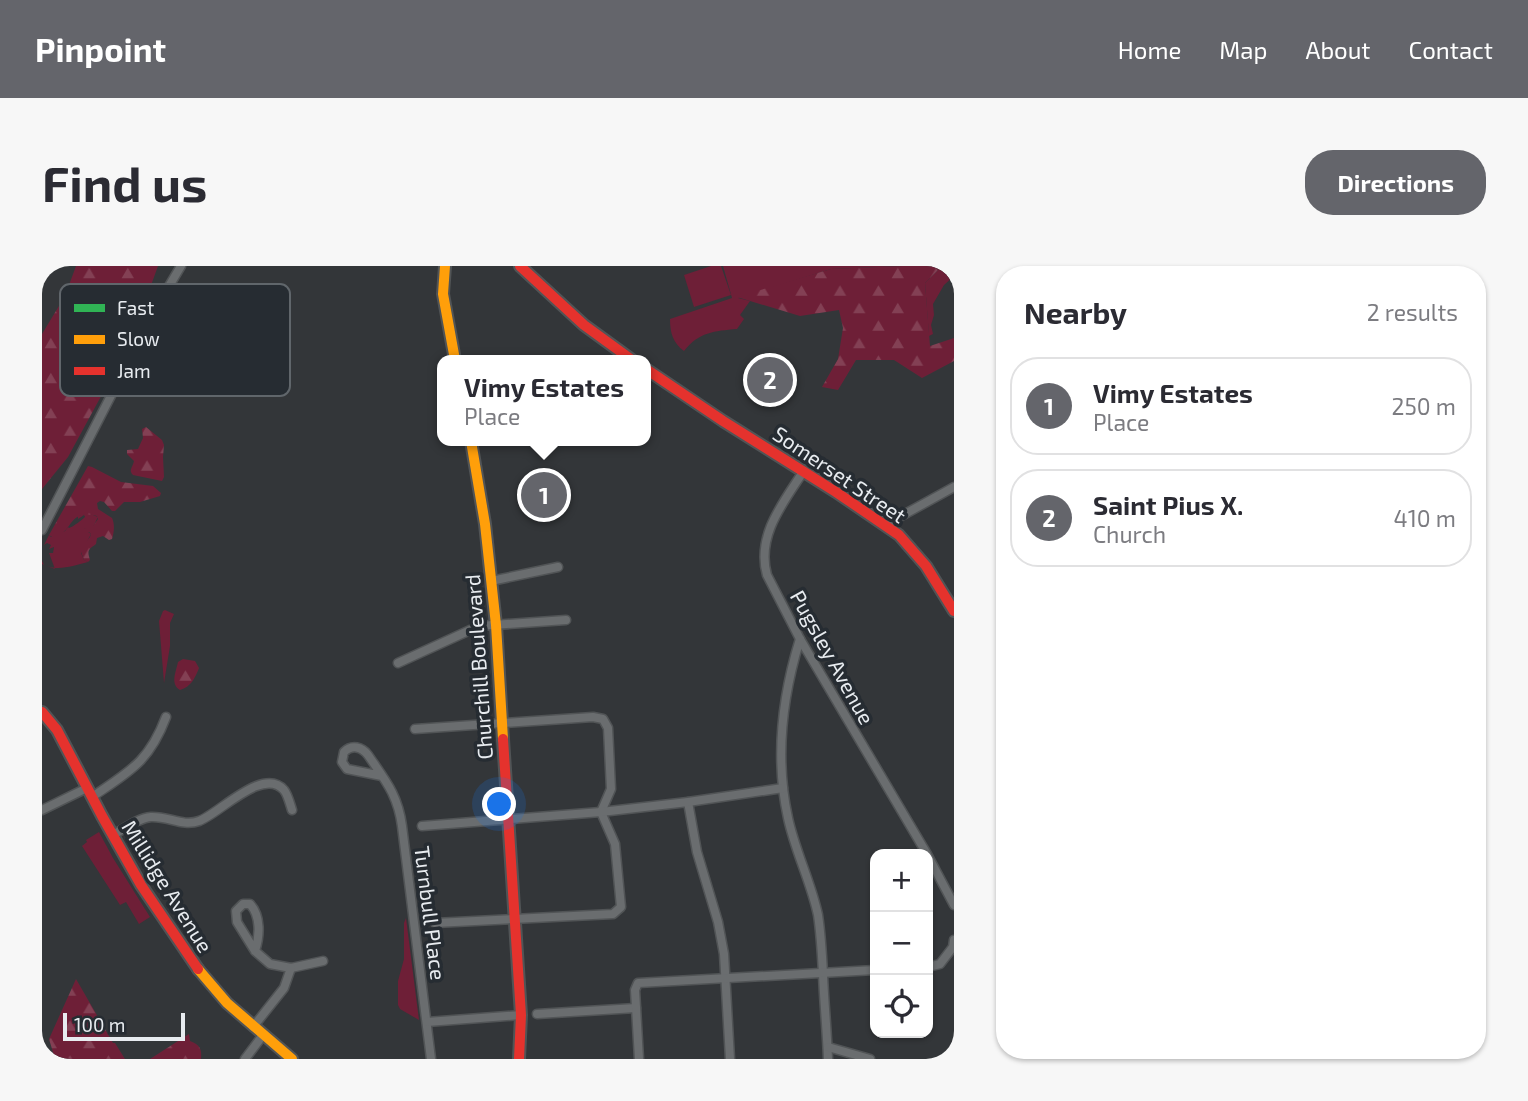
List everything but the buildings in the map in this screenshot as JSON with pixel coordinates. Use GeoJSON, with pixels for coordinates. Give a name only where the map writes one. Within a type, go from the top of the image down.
{"type":"FeatureCollection","features":[{"type":"Feature","properties":{"kind":"street"},"geometry":{"type":"LineString","coordinates":[[170,284],[181,266]]}},
{"type":"Feature","properties":{"kind":"street"},"geometry":{"type":"LineString","coordinates":[[443,266],[444,301],[454,355]]}},
{"type":"Feature","properties":{"kind":"street"},"geometry":{"type":"LineString","coordinates":[[443,285],[453,266]]}},
{"type":"Feature","properties":{"kind":"street"},"geometry":{"type":"LineString","coordinates":[[513,266],[523,269],[584,325],[625,355]]}},
{"type":"Feature","properties":{"kind":"street","name":"Somerset Street"},"geometry":{"type":"LineString","coordinates":[[651,372],[899,535],[918,556],[953,606]]}},
{"type":"Feature","properties":{"kind":"street"},"geometry":{"type":"LineString","coordinates":[[42,530],[111,396]]}},
{"type":"Feature","properties":{"kind":"street","name":"Churchill Boulevard"},"geometry":{"type":"LineString","coordinates":[[472,446],[481,491],[496,625],[520,1016],[519,1059]]}},
{"type":"Feature","properties":{"kind":"street","name":"Pugsley Avenue"},"geometry":{"type":"LineString","coordinates":[[803,471],[772,522],[765,555],[768,575],[800,639],[923,849]]}},
{"type":"Feature","properties":{"kind":"street"},"geometry":{"type":"LineString","coordinates":[[885,525],[954,487]]}},
{"type":"Feature","properties":{"kind":"street"},"geometry":{"type":"LineString","coordinates":[[491,581],[558,567]]}},
{"type":"Feature","properties":{"kind":"street"},"geometry":{"type":"LineString","coordinates":[[398,663],[479,626],[566,620]]}},
{"type":"Feature","properties":{"kind":"street"},"geometry":{"type":"LineString","coordinates":[[800,639],[785,707],[781,743],[783,788],[788,819],[818,919],[828,1059]]}},
{"type":"Feature","properties":{"kind":"street","name":"Millidge Avenue"},"geometry":{"type":"LineString","coordinates":[[42,712],[57,730],[141,885],[195,966],[253,1027],[292,1058]]}},
{"type":"Feature","properties":{"kind":"street"},"geometry":{"type":"LineString","coordinates":[[42,810],[90,793],[139,764],[157,740],[166,717]]}},
{"type":"Feature","properties":{"kind":"street"},"geometry":{"type":"LineString","coordinates":[[415,729],[593,717],[603,719],[608,728],[611,789],[601,812],[615,844],[621,907],[613,914],[435,923]]}},
{"type":"Feature","properties":{"kind":"street","name":"Turnbull Place"},"geometry":{"type":"LineString","coordinates":[[382,776],[347,769],[342,762],[344,752],[353,747],[363,749],[382,776],[395,796],[401,819],[431,1059]]}},
{"type":"Feature","properties":{"kind":"street"},"geometry":{"type":"LineString","coordinates":[[113,835],[150,817],[185,823],[201,821],[244,792],[261,785],[278,786],[285,791],[292,810]]}},
{"type":"Feature","properties":{"kind":"street"},"geometry":{"type":"LineString","coordinates":[[422,826],[601,812],[783,788]]}},
{"type":"Feature","properties":{"kind":"street"},"geometry":{"type":"LineString","coordinates":[[688,802],[697,852],[718,922],[726,977],[730,1059]]}},
{"type":"Feature","properties":{"kind":"street","name":"Pugsley Avenue"},"geometry":{"type":"LineString","coordinates":[[933,866],[954,905]]}},
{"type":"Feature","properties":{"kind":"street"},"geometry":{"type":"LineString","coordinates":[[255,951],[259,932],[256,910],[250,904],[243,904],[236,911],[237,922],[255,951],[270,964],[290,968],[323,961]]}},
{"type":"Feature","properties":{"kind":"street"},"geometry":{"type":"LineString","coordinates":[[933,966],[940,964],[953,947],[954,940]]}},
{"type":"Feature","properties":{"kind":"street"},"geometry":{"type":"LineString","coordinates":[[253,1027],[284,988],[290,968]]}},
{"type":"Feature","properties":{"kind":"street"},"geometry":{"type":"LineString","coordinates":[[639,1059],[635,988],[641,982],[870,970]]}},
{"type":"Feature","properties":{"kind":"street"},"geometry":{"type":"LineString","coordinates":[[537,1014],[636,1008]]}},
{"type":"Feature","properties":{"kind":"street"},"geometry":{"type":"LineString","coordinates":[[427,1022],[520,1016]]}},
{"type":"Feature","properties":{"kind":"street"},"geometry":{"type":"LineString","coordinates":[[245,1059],[263,1035]]}},
{"type":"Feature","properties":{"kind":"street"},"geometry":{"type":"LineString","coordinates":[[828,1047],[870,1059]]}},
{"type":"Feature","properties":{"kind":"green space"},"geometry":{"type":"Polygon","coordinates":[[[76,266],[158,266],[151,284],[69,284],[76,266]]]}},
{"type":"Feature","properties":{"kind":"green space"},"geometry":{"type":"Polygon","coordinates":[[[711,266],[721,266],[731,295],[694,307],[684,275],[711,266]]]}},
{"type":"Feature","properties":{"kind":"green space"},"geometry":{"type":"Polygon","coordinates":[[[723,266],[903,266],[831,269],[738,298],[750,301],[740,315],[744,319],[737,329],[708,334],[695,340],[684,351],[673,337],[670,319],[732,298],[723,266]]]}},
{"type":"Feature","properties":{"kind":"green space"},"geometry":{"type":"Polygon","coordinates":[[[934,266],[954,266],[954,276],[944,285],[933,304],[933,334],[929,336],[925,283],[938,270],[934,266]]]}},
{"type":"Feature","properties":{"kind":"green space"},"geometry":{"type":"Polygon","coordinates":[[[934,266],[938,270],[925,283],[930,346],[954,338],[954,361],[922,378],[894,360],[856,360],[838,390],[822,387],[838,359],[843,328],[839,310],[800,316],[737,297],[831,269],[934,266]]]}},
{"type":"Feature","properties":{"kind":"green space"},"geometry":{"type":"Polygon","coordinates":[[[60,304],[60,396],[101,396],[68,457],[42,489],[42,334],[60,304]]]}},
{"type":"Feature","properties":{"kind":"green space"},"geometry":{"type":"Polygon","coordinates":[[[146,427],[162,440],[164,445],[162,481],[133,475],[131,472],[134,461],[127,454],[127,450],[138,449],[143,438],[142,429],[146,427]]]}},
{"type":"Feature","properties":{"kind":"green space"},"geometry":{"type":"Polygon","coordinates":[[[88,466],[121,482],[153,486],[161,493],[160,496],[140,502],[124,502],[115,511],[104,502],[97,503],[98,509],[112,518],[113,534],[109,540],[103,536],[97,538],[96,544],[89,550],[88,562],[84,560],[80,549],[91,534],[84,533],[83,529],[93,526],[97,516],[81,515],[61,534],[54,538],[49,535],[88,466]]]}},
{"type":"Feature","properties":{"kind":"green space"},"geometry":{"type":"Polygon","coordinates":[[[88,513],[98,517],[93,527],[84,529],[91,534],[81,553],[88,562],[55,568],[49,553],[53,553],[54,547],[49,549],[51,545],[44,545],[49,535],[51,537],[65,531],[85,517],[84,515],[78,519],[78,516],[88,513]]]}},
{"type":"Feature","properties":{"kind":"green space"},"geometry":{"type":"Polygon","coordinates":[[[165,610],[174,614],[170,623],[170,646],[164,683],[159,621],[165,610]]]}},
{"type":"Feature","properties":{"kind":"green space"},"geometry":{"type":"Polygon","coordinates":[[[183,659],[195,661],[199,668],[190,684],[180,690],[174,678],[178,662],[183,659]]]}},
{"type":"Feature","properties":{"kind":"green space"},"geometry":{"type":"Polygon","coordinates":[[[99,832],[150,917],[139,924],[126,902],[120,905],[82,846],[99,832]]]}},
{"type":"Feature","properties":{"kind":"green space"},"geometry":{"type":"Polygon","coordinates":[[[406,918],[419,1020],[398,1005],[398,981],[404,959],[406,918]]]}},
{"type":"Feature","properties":{"kind":"green space"},"geometry":{"type":"Polygon","coordinates":[[[76,979],[125,1059],[55,1059],[49,1039],[76,979]]]}},
{"type":"Feature","properties":{"kind":"green space"},"geometry":{"type":"Polygon","coordinates":[[[189,1034],[190,1041],[200,1048],[201,1059],[150,1059],[189,1034]]]}},
{"type":"Feature","properties":{"kind":"traffic: slow"},"geometry":{"type":"LineString","coordinates":[[445,266],[443,294],[454,355]]}},
{"type":"Feature","properties":{"kind":"traffic: slow"},"geometry":{"type":"LineString","coordinates":[[472,446],[485,524],[496,625],[503,739]]}},
{"type":"Feature","properties":{"kind":"traffic: slow"},"geometry":{"type":"LineString","coordinates":[[198,969],[227,1003],[292,1059]]}},
{"type":"Feature","properties":{"kind":"traffic: jam"},"geometry":{"type":"LineString","coordinates":[[520,266],[584,325],[625,355]]}},
{"type":"Feature","properties":{"kind":"traffic: jam"},"geometry":{"type":"LineString","coordinates":[[651,372],[899,535],[926,566],[954,611]]}},
{"type":"Feature","properties":{"kind":"traffic: jam"},"geometry":{"type":"LineString","coordinates":[[42,712],[57,730],[141,885],[198,969]]}},
{"type":"Feature","properties":{"kind":"traffic: jam"},"geometry":{"type":"LineString","coordinates":[[503,739],[521,1015],[519,1059]]}},
{"type":"Feature","properties":{"kind":"place","name":"Saint Pius X."},"geometry":{"type":"Point","coordinates":[770,380]}},
{"type":"Feature","properties":{"kind":"place","name":"Vimy Estates"},"geometry":{"type":"Point","coordinates":[544,495]}}]}
